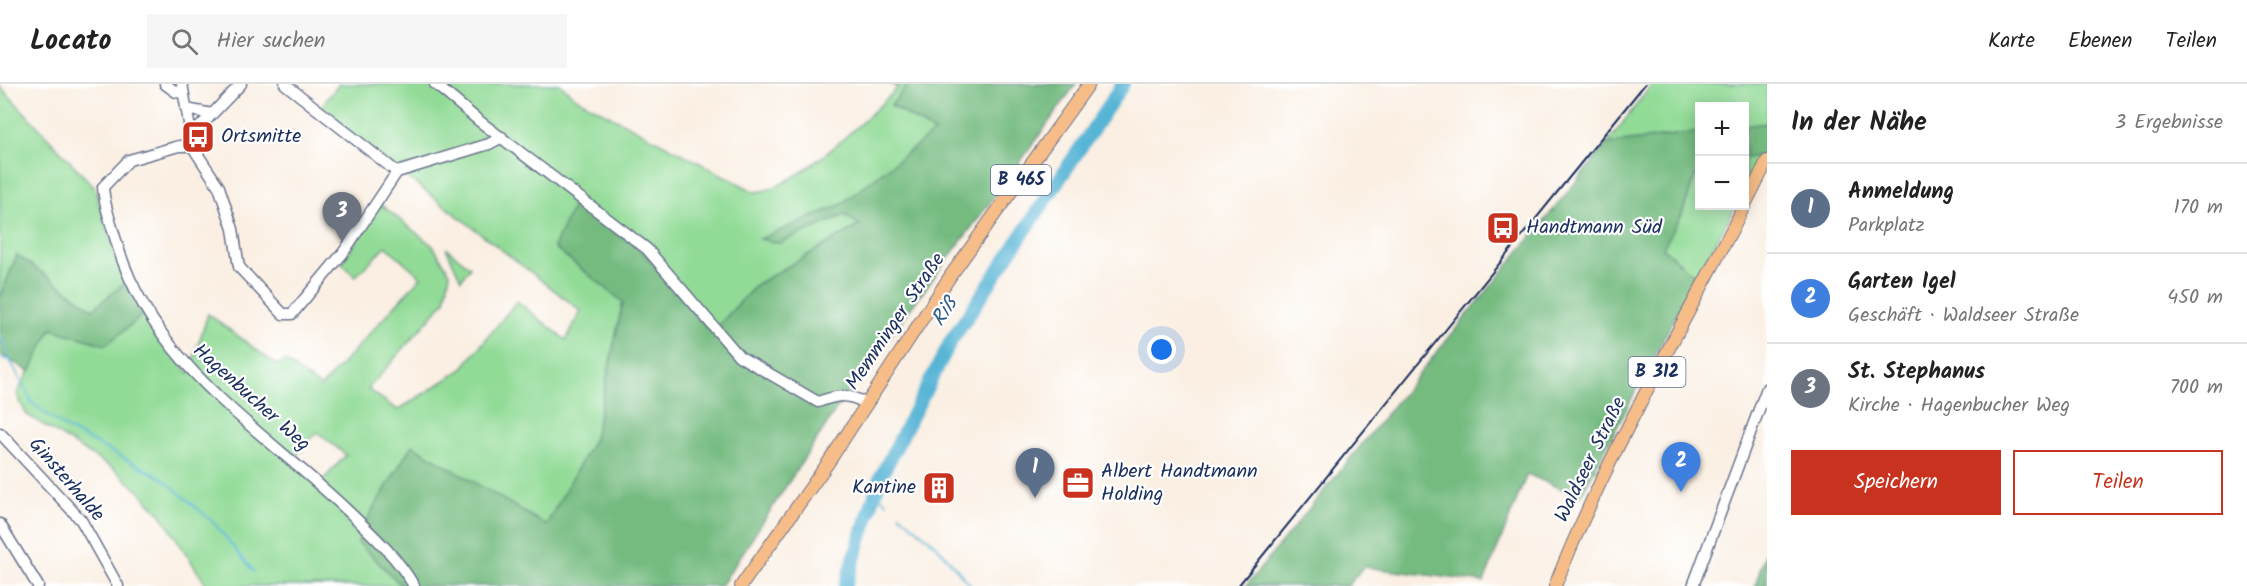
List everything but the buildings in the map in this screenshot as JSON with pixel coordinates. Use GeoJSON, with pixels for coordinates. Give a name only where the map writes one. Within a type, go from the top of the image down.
{"type":"FeatureCollection","features":[{"type":"Feature","properties":{"kind":"main road","name":"Memminger Straße"},"geometry":{"type":"LineString","coordinates":[[741,586],[828,463],[865,403],[951,275],[1089,84]]}},
{"type":"Feature","properties":{"kind":"main road","name":"Waldseer Straße"},"geometry":{"type":"LineString","coordinates":[[1555,586],[1570,547],[1641,403],[1767,161]]}},
{"type":"Feature","properties":{"kind":"street"},"geometry":{"type":"LineString","coordinates":[[165,84],[176,92],[183,88],[192,141],[221,192],[233,229],[239,267],[267,300],[286,315],[292,314],[343,253],[397,172],[489,144],[502,137]]}},
{"type":"Feature","properties":{"kind":"street"},"geometry":{"type":"LineString","coordinates":[[192,141],[212,114],[241,84]]}},
{"type":"Feature","properties":{"kind":"street"},"geometry":{"type":"LineString","coordinates":[[285,84],[397,172]]}},
{"type":"Feature","properties":{"kind":"street"},"geometry":{"type":"LineString","coordinates":[[435,84],[647,249],[739,356],[818,402],[838,394],[848,394],[865,403]]}},
{"type":"Feature","properties":{"kind":"street"},"geometry":{"type":"LineString","coordinates":[[186,109],[212,114]]}},
{"type":"Feature","properties":{"kind":"street","name":"Hagenbucher Weg"},"geometry":{"type":"LineString","coordinates":[[192,141],[129,160],[103,187],[123,264],[139,300],[171,349],[201,382],[351,513],[382,543],[414,586]]}},
{"type":"Feature","properties":{"kind":"street"},"geometry":{"type":"LineString","coordinates":[[1694,586],[1767,388]]}},
{"type":"Feature","properties":{"kind":"street","name":"Ginsterhalde"},"geometry":{"type":"LineString","coordinates":[[0,433],[81,520],[118,586]]}},
{"type":"Feature","properties":{"kind":"street"},"geometry":{"type":"LineString","coordinates":[[0,524],[38,586]]}},
{"type":"Feature","properties":{"kind":"green space"},"geometry":{"type":"Polygon","coordinates":[[[339,84],[560,84],[576,98],[755,192],[772,188],[810,166],[850,133],[898,88],[891,84],[909,84],[892,106],[935,132],[840,205],[762,239],[779,243],[845,215],[860,225],[757,284],[712,332],[554,247],[623,301],[594,439],[546,525],[358,542],[402,586],[207,586],[162,516],[139,491],[115,470],[26,414],[17,394],[51,329],[106,345],[144,314],[169,351],[189,373],[208,314],[277,365],[285,361],[321,387],[421,277],[386,246],[355,277],[342,263],[380,204],[433,246],[450,273],[445,301],[368,389],[398,410],[461,370],[517,301],[566,340],[581,311],[319,109],[339,84]],[[317,432],[295,457],[322,481],[346,455],[317,432]]]}},
{"type":"Feature","properties":{"kind":"green space"},"geometry":{"type":"Polygon","coordinates":[[[909,84],[1076,84],[845,396],[721,586],[402,586],[358,542],[370,514],[412,445],[546,525],[594,439],[623,302],[554,247],[576,199],[642,251],[712,332],[757,284],[860,225],[845,215],[779,243],[760,239],[840,205],[934,132],[891,105],[909,84]]]}},
{"type":"Feature","properties":{"kind":"green space"},"geometry":{"type":"Polygon","coordinates":[[[1652,84],[1767,84],[1767,123],[1749,125],[1749,102],[1695,102],[1695,133],[1607,144],[1652,84]]]}},
{"type":"Feature","properties":{"kind":"green space"},"geometry":{"type":"Polygon","coordinates":[[[0,86],[94,187],[125,283],[93,309],[17,255],[0,298],[0,86]]]}},
{"type":"Feature","properties":{"kind":"green space"},"geometry":{"type":"Polygon","coordinates":[[[1767,123],[1767,146],[1762,156],[1749,158],[1749,125],[1767,123]]]}},
{"type":"Feature","properties":{"kind":"green space"},"geometry":{"type":"Polygon","coordinates":[[[1695,133],[1695,176],[1682,214],[1663,248],[1696,277],[1580,497],[1527,474],[1484,582],[1363,567],[1348,586],[1246,586],[1607,144],[1695,133]]]}},
{"type":"Feature","properties":{"kind":"green space"},"geometry":{"type":"Polygon","coordinates":[[[1762,156],[1749,181],[1749,158],[1762,156]]]}},
{"type":"Feature","properties":{"kind":"green space"},"geometry":{"type":"Polygon","coordinates":[[[1695,176],[1695,210],[1734,210],[1696,277],[1663,248],[1682,214],[1695,176]]]}},
{"type":"Feature","properties":{"kind":"green space"},"geometry":{"type":"Polygon","coordinates":[[[446,248],[470,267],[461,280],[446,248]]]}},
{"type":"Feature","properties":{"kind":"green space"},"geometry":{"type":"Polygon","coordinates":[[[17,255],[93,309],[125,283],[144,314],[106,345],[51,329],[30,372],[0,354],[0,298],[17,255]]]}},
{"type":"Feature","properties":{"kind":"green space"},"geometry":{"type":"Polygon","coordinates":[[[1767,548],[1767,586],[1755,586],[1767,548]]]}},
{"type":"Feature","properties":{"kind":"waterway","name":"Riß"},"geometry":{"type":"LineString","coordinates":[[845,586],[881,476],[951,341],[1123,84]]}},
{"type":"Feature","properties":{"kind":"waterway"},"geometry":{"type":"LineString","coordinates":[[0,335],[10,360]]}},
{"type":"Feature","properties":{"kind":"waterway"},"geometry":{"type":"LineString","coordinates":[[0,358],[10,360],[33,404],[66,428],[162,478],[213,522],[254,572]]}},
{"type":"Feature","properties":{"kind":"waterway"},"geometry":{"type":"LineString","coordinates":[[876,492],[887,503]]}},
{"type":"Feature","properties":{"kind":"waterway"},"geometry":{"type":"LineString","coordinates":[[899,514],[936,545],[971,586]]}},
{"type":"Feature","properties":{"kind":"railway"},"geometry":{"type":"LineString","coordinates":[[1238,586],[1645,84]]}},
{"type":"Feature","properties":{"kind":"place","name":"Ortsmitte"},"geometry":{"type":"Point","coordinates":[198,137]}},
{"type":"Feature","properties":{"kind":"place","name":"Handtmann Süd"},"geometry":{"type":"Point","coordinates":[1503,228]}},
{"type":"Feature","properties":{"kind":"place","name":"St. Stephanus"},"geometry":{"type":"Point","coordinates":[342,242]}},
{"type":"Feature","properties":{"kind":"place","name":"Albert Handtmann Holding"},"geometry":{"type":"Point","coordinates":[1078,483]}},
{"type":"Feature","properties":{"kind":"place","name":"Kantine"},"geometry":{"type":"Point","coordinates":[939,488]}},
{"type":"Feature","properties":{"kind":"place","name":"Garten Igel"},"geometry":{"type":"Point","coordinates":[1681,492]}},
{"type":"Feature","properties":{"kind":"place","name":"Anmeldung"},"geometry":{"type":"Point","coordinates":[1035,498]}}]}
